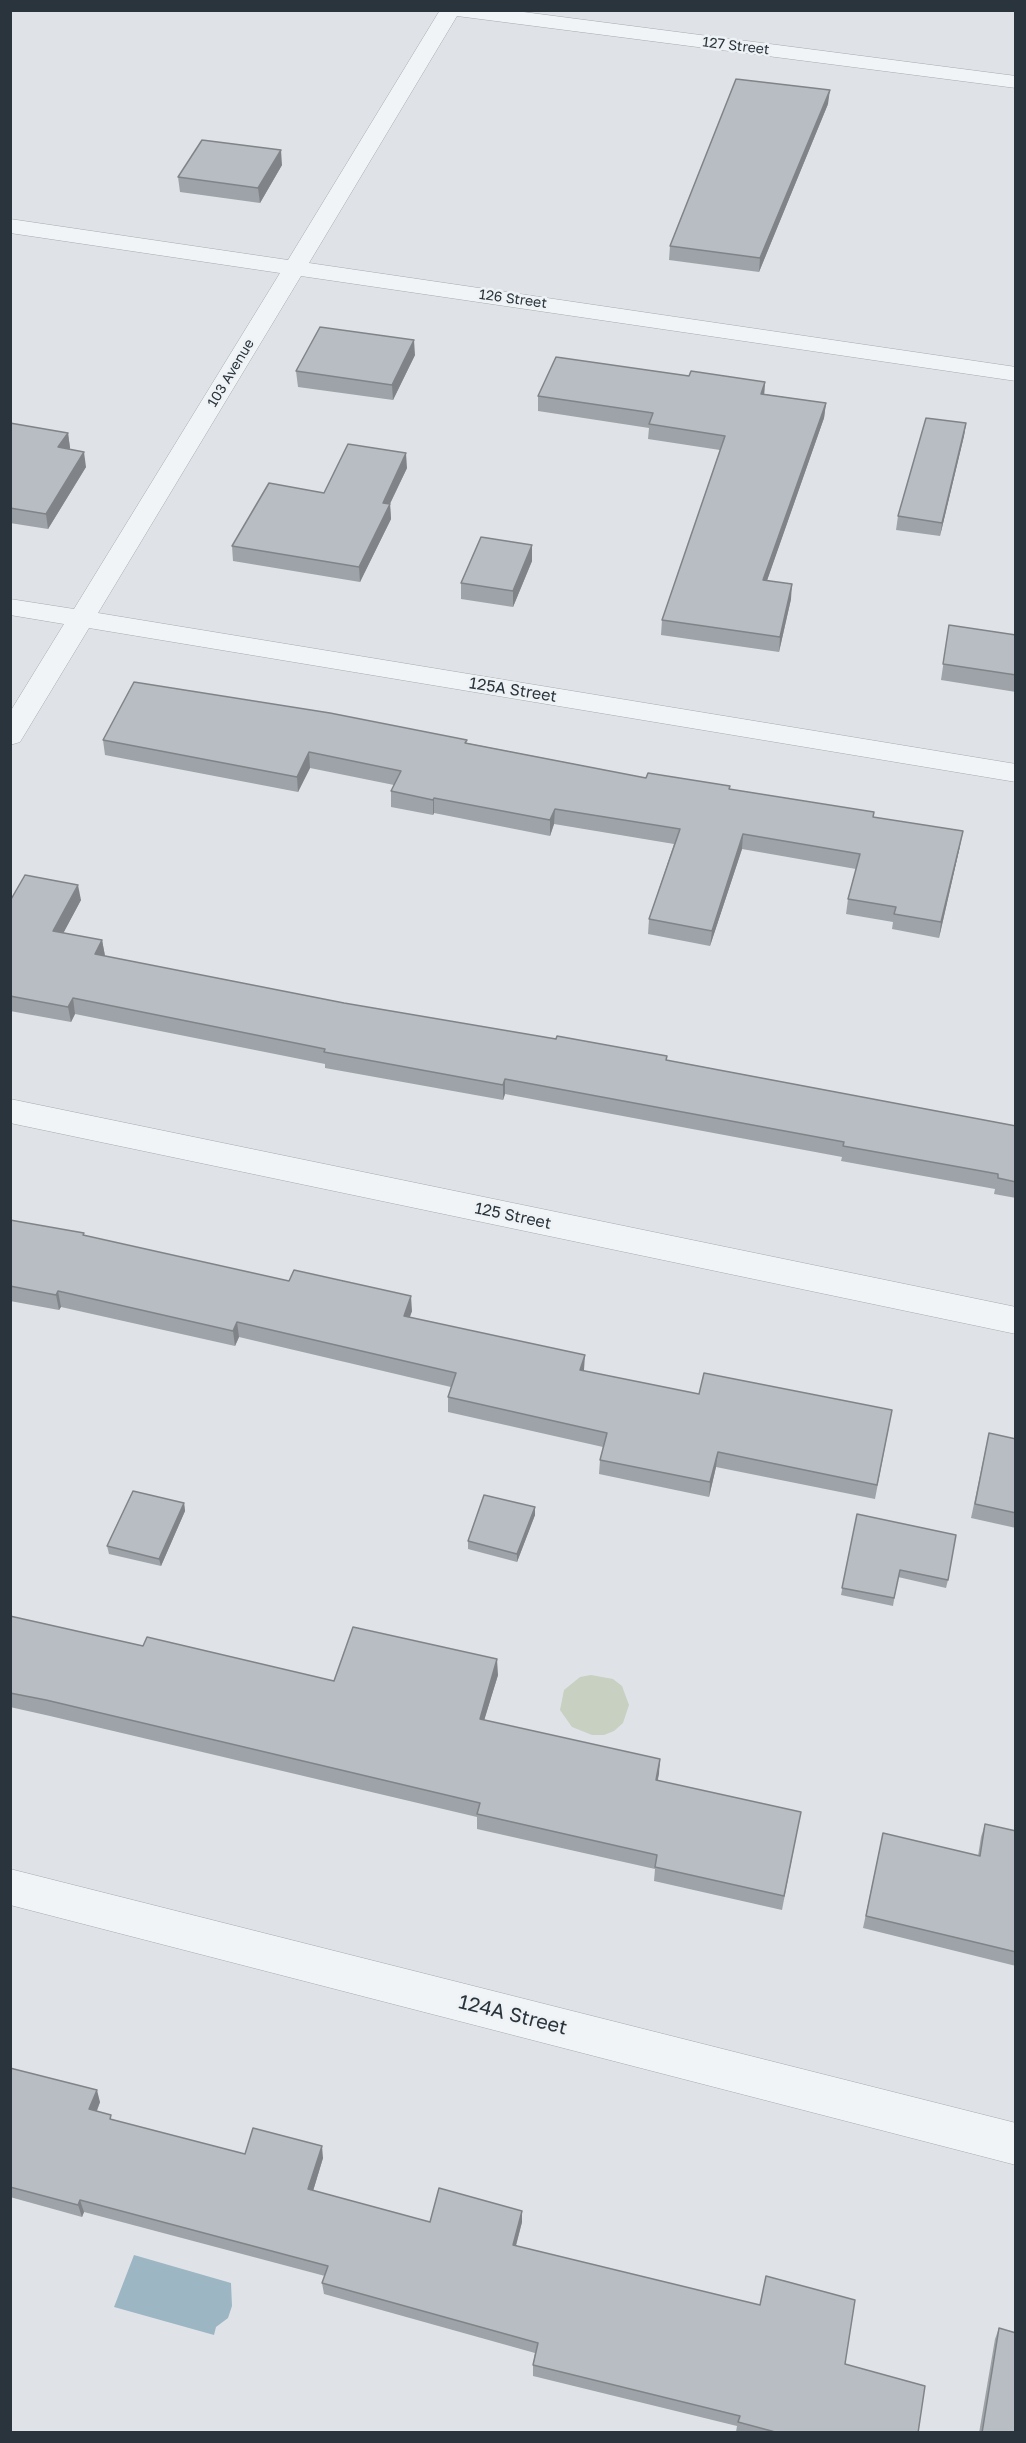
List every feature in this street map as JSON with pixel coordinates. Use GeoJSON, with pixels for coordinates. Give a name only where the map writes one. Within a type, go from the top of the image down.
{"type":"FeatureCollection","features":[{"type":"Feature","properties":{"kind":"street","name":"103 Avenue"},"geometry":{"type":"LineString","coordinates":[[10,736],[451,10]]}},
{"type":"Feature","properties":{"kind":"street","name":"127 Street"},"geometry":{"type":"LineString","coordinates":[[456,10],[1016,82]]}},
{"type":"Feature","properties":{"kind":"street","name":"126 Street"},"geometry":{"type":"LineString","coordinates":[[10,226],[1016,374]]}},
{"type":"Feature","properties":{"kind":"street","name":"125A Street"},"geometry":{"type":"LineString","coordinates":[[10,607],[1016,773]]}},
{"type":"Feature","properties":{"kind":"street","name":"125 Street"},"geometry":{"type":"LineString","coordinates":[[10,1111],[1016,1322]]}},
{"type":"Feature","properties":{"kind":"street","name":"124A Street"},"geometry":{"type":"LineString","coordinates":[[10,1887],[1016,2144]]}},
{"type":"Feature","properties":{"kind":"green space"},"geometry":{"type":"Polygon","coordinates":[[[591,1675],[613,1679],[622,1686],[629,1705],[623,1723],[614,1731],[604,1735],[592,1735],[572,1727],[560,1710],[564,1690],[580,1677],[591,1675]]]}},
{"type":"Feature","properties":{"kind":"water"},"geometry":{"type":"Polygon","coordinates":[[[134,2255],[231,2283],[232,2306],[228,2318],[216,2327],[214,2335],[114,2307],[134,2255]]]}},
{"type":"Feature","properties":{"kind":"building"},"geometry":{"type":"Polygon","coordinates":[[[736,79],[830,90],[760,258],[670,246],[736,79]]]}},
{"type":"Feature","properties":{"kind":"building"},"geometry":{"type":"Polygon","coordinates":[[[202,140],[281,150],[258,188],[178,177],[202,140]]]}},
{"type":"Feature","properties":{"kind":"building"},"geometry":{"type":"Polygon","coordinates":[[[320,327],[414,340],[392,385],[296,371],[320,327]]]}},
{"type":"Feature","properties":{"kind":"building"},"geometry":{"type":"Polygon","coordinates":[[[556,357],[689,376],[691,371],[765,382],[761,394],[826,403],[763,580],[792,584],[780,637],[662,620],[725,436],[649,424],[653,413],[538,396],[556,357]]]}},
{"type":"Feature","properties":{"kind":"building"},"geometry":{"type":"Polygon","coordinates":[[[926,418],[966,423],[942,523],[898,516],[926,418]]]}},
{"type":"Feature","properties":{"kind":"building"},"geometry":{"type":"Polygon","coordinates":[[[10,423],[68,433],[58,447],[84,452],[46,514],[10,508],[10,423]]]}},
{"type":"Feature","properties":{"kind":"building"},"geometry":{"type":"Polygon","coordinates":[[[348,444],[406,453],[383,503],[390,504],[359,567],[232,546],[269,483],[324,493],[348,444]]]}},
{"type":"Feature","properties":{"kind":"building"},"geometry":{"type":"Polygon","coordinates":[[[481,537],[532,545],[513,591],[461,583],[481,537]]]}},
{"type":"Feature","properties":{"kind":"building"},"geometry":{"type":"Polygon","coordinates":[[[949,625],[1016,635],[1016,675],[943,664],[949,625]]]}},
{"type":"Feature","properties":{"kind":"building"},"geometry":{"type":"Polygon","coordinates":[[[134,682],[330,713],[467,740],[465,743],[646,778],[648,773],[730,786],[729,789],[874,812],[873,817],[963,831],[941,922],[894,914],[896,907],[848,899],[860,854],[743,834],[712,931],[649,919],[680,829],[555,809],[550,820],[434,798],[433,800],[391,791],[401,771],[309,752],[297,777],[103,740],[134,682]]]}},
{"type":"Feature","properties":{"kind":"building"},"geometry":{"type":"Polygon","coordinates":[[[25,875],[78,885],[53,931],[102,940],[95,954],[344,1003],[556,1039],[557,1036],[667,1056],[666,1060],[1016,1126],[1016,1182],[998,1178],[998,1174],[843,1146],[844,1142],[505,1079],[503,1085],[324,1052],[325,1049],[73,998],[68,1007],[10,996],[10,901],[25,875]]]}},
{"type":"Feature","properties":{"kind":"building"},"geometry":{"type":"Polygon","coordinates":[[[10,1220],[84,1233],[83,1235],[289,1281],[294,1270],[411,1296],[404,1316],[585,1355],[580,1370],[699,1394],[704,1373],[892,1410],[877,1485],[718,1452],[710,1482],[600,1460],[607,1433],[448,1397],[456,1373],[237,1322],[233,1331],[58,1291],[56,1295],[10,1286],[10,1220]]]}},
{"type":"Feature","properties":{"kind":"building"},"geometry":{"type":"Polygon","coordinates":[[[989,1433],[1016,1439],[1016,1513],[975,1504],[989,1433]]]}},
{"type":"Feature","properties":{"kind":"building"},"geometry":{"type":"Polygon","coordinates":[[[133,1491],[184,1503],[159,1559],[107,1546],[133,1491]]]}},
{"type":"Feature","properties":{"kind":"building"},"geometry":{"type":"Polygon","coordinates":[[[484,1495],[535,1507],[517,1554],[468,1541],[484,1495]]]}},
{"type":"Feature","properties":{"kind":"building"},"geometry":{"type":"Polygon","coordinates":[[[857,1514],[956,1535],[948,1580],[900,1570],[894,1598],[842,1588],[857,1514]]]}},
{"type":"Feature","properties":{"kind":"building"},"geometry":{"type":"Polygon","coordinates":[[[10,1616],[143,1646],[147,1637],[334,1681],[353,1627],[497,1659],[480,1719],[660,1759],[656,1780],[801,1812],[784,1896],[655,1867],[657,1855],[477,1814],[480,1803],[10,1693],[10,1616]]]}},
{"type":"Feature","properties":{"kind":"building"},"geometry":{"type":"Polygon","coordinates":[[[985,1824],[1016,1831],[1016,1952],[866,1916],[883,1833],[980,1856],[985,1824]]]}},
{"type":"Feature","properties":{"kind":"building"},"geometry":{"type":"Polygon","coordinates":[[[10,2068],[97,2090],[89,2109],[111,2115],[110,2119],[245,2154],[253,2128],[322,2146],[308,2189],[430,2222],[439,2188],[522,2211],[513,2245],[760,2305],[766,2276],[855,2300],[845,2364],[925,2386],[918,2433],[779,2433],[738,2422],[740,2416],[533,2365],[538,2343],[322,2283],[328,2266],[80,2200],[78,2205],[10,2187],[10,2068]]]}},
{"type":"Feature","properties":{"kind":"building"},"geometry":{"type":"Polygon","coordinates":[[[999,2328],[1016,2333],[1016,2433],[982,2433],[999,2328]]]}}]}
